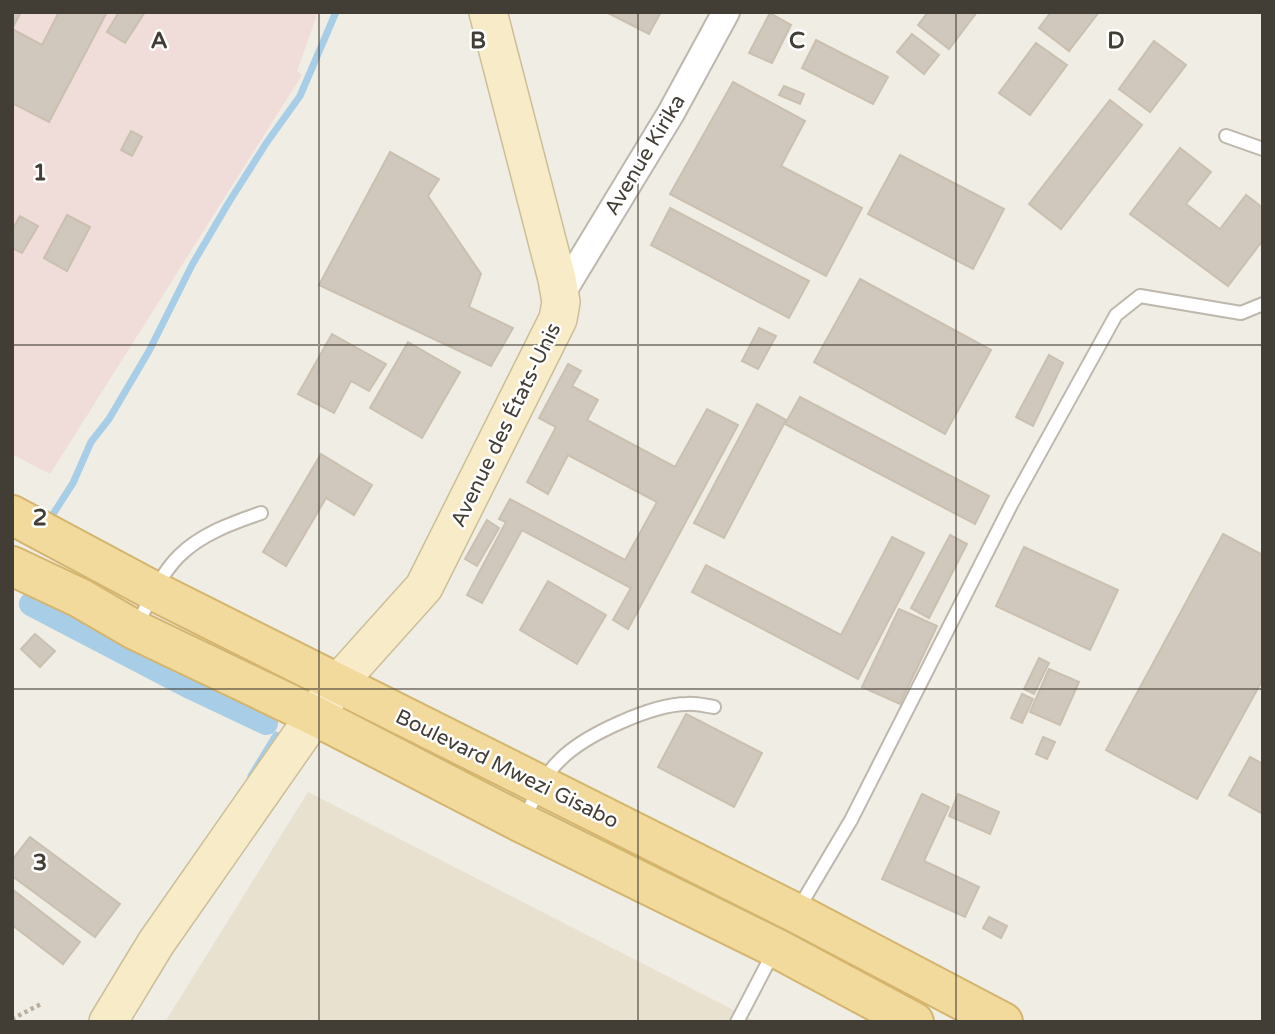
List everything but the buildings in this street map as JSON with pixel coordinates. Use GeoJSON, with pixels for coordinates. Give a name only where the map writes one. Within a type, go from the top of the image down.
{"type":"FeatureCollection","features":[{"type":"Feature","properties":{"kind":"main road","name":"Boulevard Mwezi Gisabo"},"geometry":{"type":"LineString","coordinates":[[12,515],[154,591],[541,785],[786,930],[914,1022]]}},
{"type":"Feature","properties":{"kind":"main road","name":"Boulevard Mwezi Gisabo"},"geometry":{"type":"LineString","coordinates":[[12,566],[80,598],[135,630],[315,716],[522,823],[1003,1022]]}},
{"type":"Feature","properties":{"kind":"street","name":"Avenue des États-Unis"},"geometry":{"type":"LineString","coordinates":[[108,1022],[156,943],[337,684],[410,605],[432,575],[558,319],[560,296],[488,12]]}},
{"type":"Feature","properties":{"kind":"street","name":"Avenue Kirika"},"geometry":{"type":"LineString","coordinates":[[560,296],[671,113],[726,12]]}},
{"type":"Feature","properties":{"kind":"lane"},"geometry":{"type":"LineString","coordinates":[[1226,136],[1263,149]]}},
{"type":"Feature","properties":{"kind":"lane"},"geometry":{"type":"LineString","coordinates":[[737,1022],[786,930],[851,820],[1012,503],[1116,315],[1140,296],[1241,313],[1263,304]]}},
{"type":"Feature","properties":{"kind":"lane"},"geometry":{"type":"LineString","coordinates":[[135,630],[154,591],[178,556],[228,525],[261,513]]}},
{"type":"Feature","properties":{"kind":"lane"},"geometry":{"type":"LineString","coordinates":[[522,823],[541,785],[559,760],[572,750],[623,721],[658,709],[687,704],[714,707]]}},
{"type":"Feature","properties":{"kind":"path"},"geometry":{"type":"LineString","coordinates":[[12,1019],[41,1004]]}},
{"type":"Feature","properties":{"kind":"shaded area"},"geometry":{"type":"Polygon","coordinates":[[[12,12],[318,12],[297,71],[302,75],[50,474],[12,454],[12,12]]]}},
{"type":"Feature","properties":{"kind":"shaded area"},"geometry":{"type":"Polygon","coordinates":[[[308,792],[757,1022],[165,1022],[308,792]]]}},
{"type":"Feature","properties":{"kind":"waterway"},"geometry":{"type":"LineString","coordinates":[[48,522],[73,483],[91,442],[109,419],[149,351],[192,265],[229,202],[300,96],[336,12]]}},
{"type":"Feature","properties":{"kind":"waterway"},"geometry":{"type":"LineString","coordinates":[[31,604],[192,688],[266,723]]}},
{"type":"Feature","properties":{"kind":"waterway"},"geometry":{"type":"LineString","coordinates":[[251,776],[276,735]]}}]}
